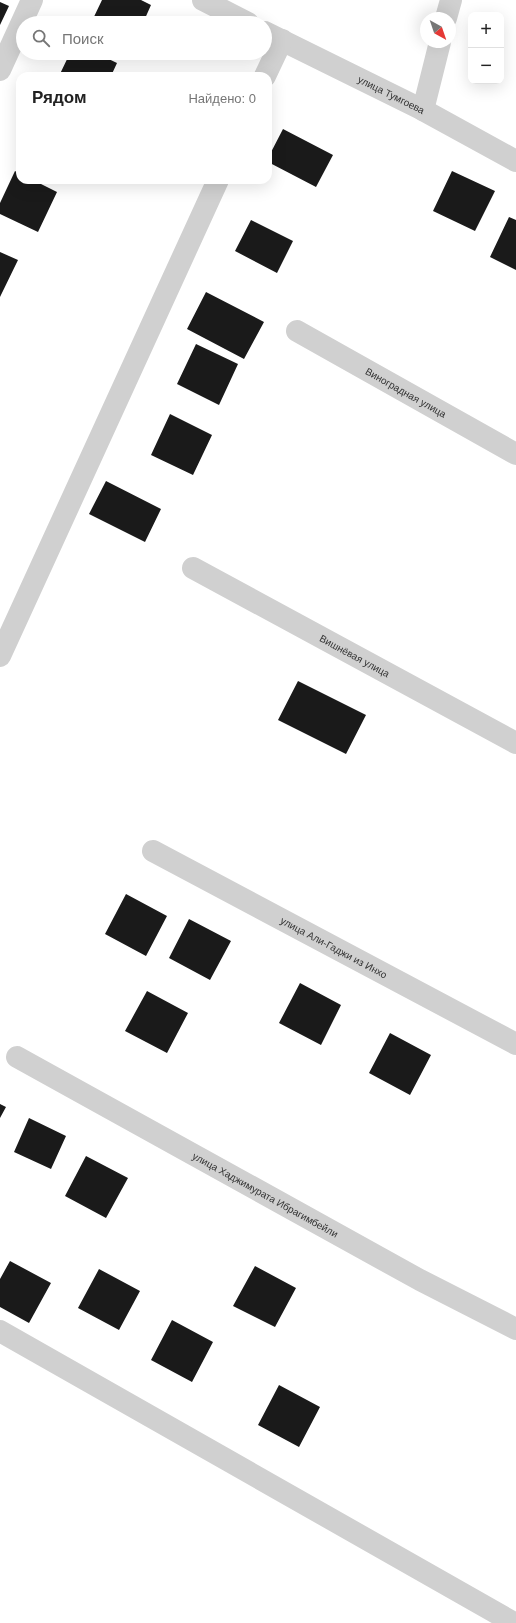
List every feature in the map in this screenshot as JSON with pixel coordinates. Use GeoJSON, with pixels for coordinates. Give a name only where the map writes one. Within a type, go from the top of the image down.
{"type":"FeatureCollection","features":[{"type":"Feature","properties":{"kind":"street"},"geometry":{"type":"LineString","coordinates":[[25,16],[32,0]]}},
{"type":"Feature","properties":{"kind":"street"},"geometry":{"type":"LineString","coordinates":[[203,0],[234,16]]}},
{"type":"Feature","properties":{"kind":"street"},"geometry":{"type":"LineString","coordinates":[[448,12],[451,0]]}},
{"type":"Feature","properties":{"kind":"street"},"geometry":{"type":"LineString","coordinates":[[0,70],[16,35]]}},
{"type":"Feature","properties":{"kind":"street","name":"улица Тумгоева"},"geometry":{"type":"LineString","coordinates":[[273,36],[423,110],[516,161]]}},
{"type":"Feature","properties":{"kind":"street"},"geometry":{"type":"LineString","coordinates":[[423,110],[438,48]]}},
{"type":"Feature","properties":{"kind":"street"},"geometry":{"type":"LineString","coordinates":[[266,72],[268,60]]}},
{"type":"Feature","properties":{"kind":"street"},"geometry":{"type":"LineString","coordinates":[[0,656],[216,184]]}},
{"type":"Feature","properties":{"kind":"street","name":"Виноградная улица"},"geometry":{"type":"LineString","coordinates":[[297,331],[516,454]]}},
{"type":"Feature","properties":{"kind":"street","name":"Вишнёвая улица"},"geometry":{"type":"LineString","coordinates":[[193,568],[516,743]]}},
{"type":"Feature","properties":{"kind":"street","name":"улица Али-Гаджи из Инхо"},"geometry":{"type":"LineString","coordinates":[[153,851],[516,1044]]}},
{"type":"Feature","properties":{"kind":"street","name":"улица Хаджимурата Ибрагимбейли"},"geometry":{"type":"LineString","coordinates":[[17,1057],[420,1280],[516,1329]]}},
{"type":"Feature","properties":{"kind":"street"},"geometry":{"type":"LineString","coordinates":[[0,1331],[514,1623]]}},
{"type":"Feature","properties":{"kind":"building"},"geometry":{"type":"Polygon","coordinates":[[[102,0],[141,0],[151,5],[146,16],[94,16],[102,0]]]}},
{"type":"Feature","properties":{"kind":"building"},"geometry":{"type":"Polygon","coordinates":[[[0,2],[9,6],[0,25],[0,2]]]}},
{"type":"Feature","properties":{"kind":"building"},"geometry":{"type":"Polygon","coordinates":[[[67,60],[111,60],[117,63],[113,72],[61,72],[67,60]]]}},
{"type":"Feature","properties":{"kind":"building"},"geometry":{"type":"Polygon","coordinates":[[[283,129],[333,155],[316,187],[272,164],[272,150],[283,129]]]}},
{"type":"Feature","properties":{"kind":"building"},"geometry":{"type":"Polygon","coordinates":[[[15,171],[16,184],[41,184],[57,192],[38,232],[0,214],[0,203],[15,171]]]}},
{"type":"Feature","properties":{"kind":"building"},"geometry":{"type":"Polygon","coordinates":[[[452,171],[495,191],[475,231],[433,211],[452,171]]]}},
{"type":"Feature","properties":{"kind":"building"},"geometry":{"type":"Polygon","coordinates":[[[509,217],[516,220],[516,270],[490,257],[509,217]]]}},
{"type":"Feature","properties":{"kind":"building"},"geometry":{"type":"Polygon","coordinates":[[[251,220],[293,241],[277,273],[235,251],[251,220]]]}},
{"type":"Feature","properties":{"kind":"building"},"geometry":{"type":"Polygon","coordinates":[[[0,252],[18,260],[0,297],[0,252]]]}},
{"type":"Feature","properties":{"kind":"building"},"geometry":{"type":"Polygon","coordinates":[[[206,292],[264,322],[244,359],[187,329],[206,292]]]}},
{"type":"Feature","properties":{"kind":"building"},"geometry":{"type":"Polygon","coordinates":[[[196,344],[238,364],[219,405],[177,384],[196,344]]]}},
{"type":"Feature","properties":{"kind":"building"},"geometry":{"type":"Polygon","coordinates":[[[170,414],[212,435],[193,475],[151,455],[170,414]]]}},
{"type":"Feature","properties":{"kind":"building"},"geometry":{"type":"Polygon","coordinates":[[[106,481],[161,509],[145,542],[89,514],[106,481]]]}},
{"type":"Feature","properties":{"kind":"building"},"geometry":{"type":"Polygon","coordinates":[[[298,681],[366,715],[346,754],[278,720],[298,681]]]}},
{"type":"Feature","properties":{"kind":"building"},"geometry":{"type":"Polygon","coordinates":[[[126,894],[167,916],[146,956],[105,934],[126,894]]]}},
{"type":"Feature","properties":{"kind":"building"},"geometry":{"type":"Polygon","coordinates":[[[189,919],[231,941],[210,980],[169,958],[189,919]]]}},
{"type":"Feature","properties":{"kind":"building"},"geometry":{"type":"Polygon","coordinates":[[[300,983],[341,1005],[321,1045],[279,1023],[300,983]]]}},
{"type":"Feature","properties":{"kind":"building"},"geometry":{"type":"Polygon","coordinates":[[[147,991],[188,1013],[167,1053],[125,1031],[147,991]]]}},
{"type":"Feature","properties":{"kind":"building"},"geometry":{"type":"Polygon","coordinates":[[[390,1033],[431,1055],[410,1095],[369,1073],[390,1033]]]}},
{"type":"Feature","properties":{"kind":"building"},"geometry":{"type":"Polygon","coordinates":[[[0,1104],[6,1107],[0,1118],[0,1104]]]}},
{"type":"Feature","properties":{"kind":"building"},"geometry":{"type":"Polygon","coordinates":[[[29,1118],[66,1136],[51,1169],[14,1152],[29,1118]]]}},
{"type":"Feature","properties":{"kind":"building"},"geometry":{"type":"Polygon","coordinates":[[[86,1156],[128,1178],[106,1218],[65,1196],[86,1156]]]}},
{"type":"Feature","properties":{"kind":"building"},"geometry":{"type":"Polygon","coordinates":[[[10,1261],[51,1283],[29,1323],[0,1307],[0,1279],[10,1261]]]}},
{"type":"Feature","properties":{"kind":"building"},"geometry":{"type":"Polygon","coordinates":[[[255,1266],[296,1288],[275,1327],[233,1306],[255,1266]]]}},
{"type":"Feature","properties":{"kind":"building"},"geometry":{"type":"Polygon","coordinates":[[[99,1269],[140,1291],[119,1330],[78,1308],[99,1269]]]}},
{"type":"Feature","properties":{"kind":"building"},"geometry":{"type":"Polygon","coordinates":[[[172,1320],[213,1342],[192,1382],[151,1360],[172,1320]]]}},
{"type":"Feature","properties":{"kind":"building"},"geometry":{"type":"Polygon","coordinates":[[[279,1385],[320,1407],[299,1447],[258,1425],[279,1385]]]}}]}
